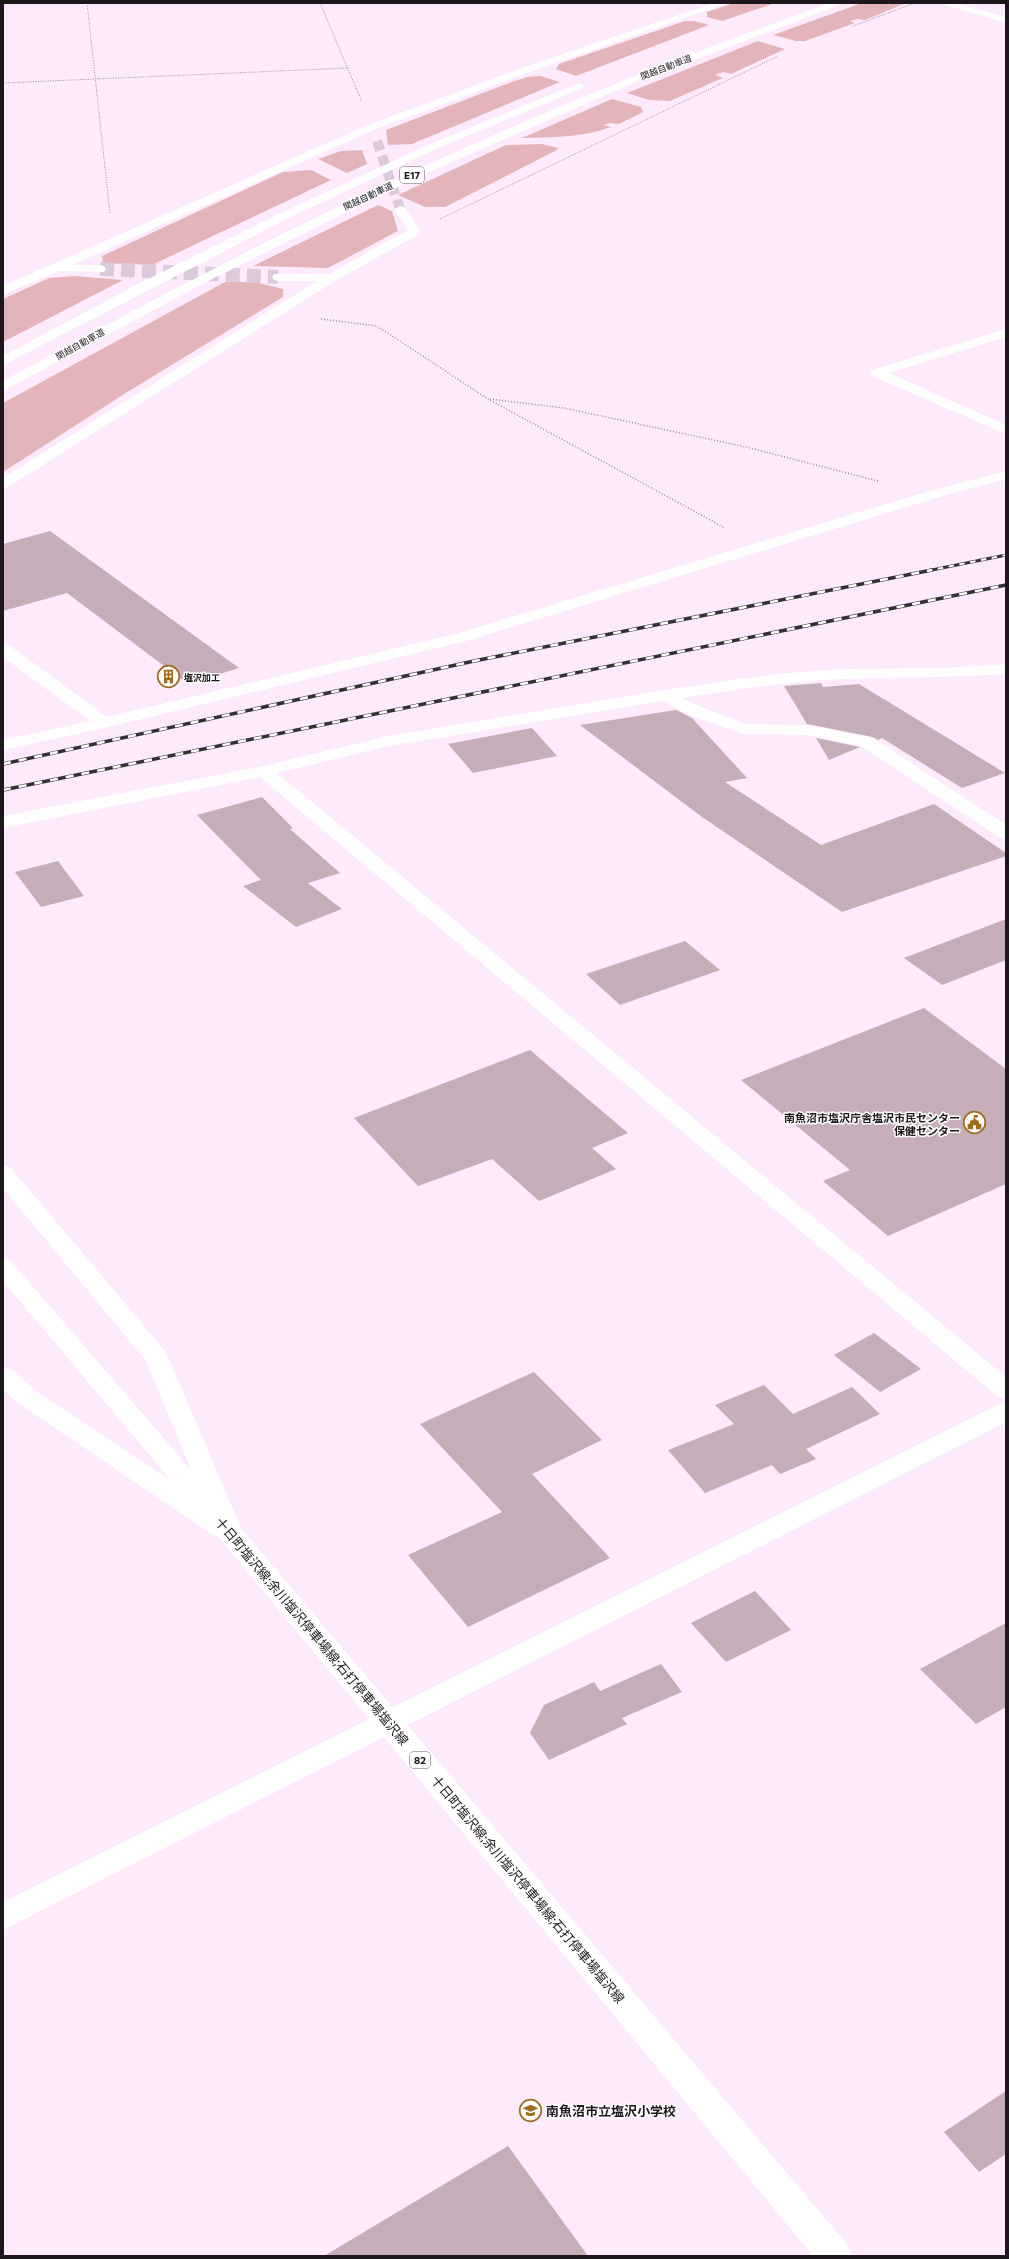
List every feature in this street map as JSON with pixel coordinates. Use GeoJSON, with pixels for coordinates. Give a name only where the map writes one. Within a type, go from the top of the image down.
{"type":"FeatureCollection","features":[{"type":"Feature","properties":{"kind":"main road"},"geometry":{"type":"LineString","coordinates":[[3,291],[373,131],[537,66],[723,3]]}},
{"type":"Feature","properties":{"kind":"main road","name":"関越自動車道"},"geometry":{"type":"LineString","coordinates":[[3,387],[140,311],[248,255],[466,150],[569,106],[659,70],[839,3]]}},
{"type":"Feature","properties":{"kind":"main road"},"geometry":{"type":"LineString","coordinates":[[944,3],[1006,20]]}},
{"type":"Feature","properties":{"kind":"main road","name":"関越自動車道"},"geometry":{"type":"LineString","coordinates":[[3,361],[219,247],[330,193],[442,143],[586,83]]}},
{"type":"Feature","properties":{"kind":"main road"},"geometry":{"type":"LineString","coordinates":[[3,484],[331,278],[414,231],[400,209]]}},
{"type":"Feature","properties":{"kind":"main road"},"geometry":{"type":"LineString","coordinates":[[54,268],[100,270]]}},
{"type":"Feature","properties":{"kind":"main road"},"geometry":{"type":"LineString","coordinates":[[278,277],[331,278]]}},
{"type":"Feature","properties":{"kind":"main road"},"geometry":{"type":"LineString","coordinates":[[1006,333],[877,373],[1006,430]]}},
{"type":"Feature","properties":{"kind":"main road"},"geometry":{"type":"LineString","coordinates":[[3,745],[104,723],[460,638],[762,548],[931,495],[1006,475]]}},
{"type":"Feature","properties":{"kind":"main road"},"geometry":{"type":"LineString","coordinates":[[3,649],[104,723]]}},
{"type":"Feature","properties":{"kind":"main road"},"geometry":{"type":"LineString","coordinates":[[3,822],[264,771],[388,741],[664,695],[776,678],[842,674],[943,673],[1006,669]]}},
{"type":"Feature","properties":{"kind":"main road"},"geometry":{"type":"LineString","coordinates":[[664,695],[696,711],[743,729],[807,730],[867,742],[1006,833]]}},
{"type":"Feature","properties":{"kind":"main road"},"geometry":{"type":"LineString","coordinates":[[264,771],[1006,1390]]}},
{"type":"Feature","properties":{"kind":"main road"},"geometry":{"type":"LineString","coordinates":[[3,1173],[157,1358],[231,1534]]}},
{"type":"Feature","properties":{"kind":"main road","name":"十日町塩沢線;余川塩沢停車場線;石打停車場塩沢線"},"geometry":{"type":"LineString","coordinates":[[3,1266],[231,1534],[834,2256]]}},
{"type":"Feature","properties":{"kind":"main road"},"geometry":{"type":"LineString","coordinates":[[3,1376],[27,1397],[231,1534]]}},
{"type":"Feature","properties":{"kind":"main road"},"geometry":{"type":"LineString","coordinates":[[3,1917],[1006,1411]]}},
{"type":"Feature","properties":{"kind":"path"},"geometry":{"type":"LineString","coordinates":[[87,3],[114,242]]}},
{"type":"Feature","properties":{"kind":"path"},"geometry":{"type":"LineString","coordinates":[[320,3],[373,131]]}},
{"type":"Feature","properties":{"kind":"path"},"geometry":{"type":"LineString","coordinates":[[848,28],[915,3]]}},
{"type":"Feature","properties":{"kind":"path"},"geometry":{"type":"LineString","coordinates":[[414,231],[781,54]]}},
{"type":"Feature","properties":{"kind":"path"},"geometry":{"type":"LineString","coordinates":[[3,83],[348,68]]}},
{"type":"Feature","properties":{"kind":"path"},"geometry":{"type":"LineString","coordinates":[[275,313],[377,326],[488,399],[762,548]]}},
{"type":"Feature","properties":{"kind":"path"},"geometry":{"type":"LineString","coordinates":[[488,399],[564,408],[730,444],[931,495]]}},
{"type":"Feature","properties":{"kind":"shaded area"},"geometry":{"type":"Polygon","coordinates":[[[734,3],[775,3],[722,21],[707,17],[707,12],[734,3]]]}},
{"type":"Feature","properties":{"kind":"shaded area"},"geometry":{"type":"Polygon","coordinates":[[[862,3],[906,3],[865,20],[858,19],[850,21],[855,23],[805,41],[796,41],[773,35],[862,3]]]}},
{"type":"Feature","properties":{"kind":"shaded area"},"geometry":{"type":"Polygon","coordinates":[[[685,21],[694,21],[709,25],[576,76],[556,69],[559,64],[685,21]]]}},
{"type":"Feature","properties":{"kind":"shaded area"},"geometry":{"type":"Polygon","coordinates":[[[758,41],[785,49],[731,74],[723,72],[715,75],[723,78],[670,101],[649,100],[627,93],[758,41]]]}},
{"type":"Feature","properties":{"kind":"shaded area"},"geometry":{"type":"Polygon","coordinates":[[[540,76],[560,82],[412,144],[388,145],[386,130],[509,83],[527,77],[540,76]]]}},
{"type":"Feature","properties":{"kind":"shaded area"},"geometry":{"type":"Polygon","coordinates":[[[612,99],[641,107],[643,112],[619,124],[610,123],[603,125],[611,127],[600,131],[567,136],[522,138],[612,99]]]}},
{"type":"Feature","properties":{"kind":"shaded area"},"geometry":{"type":"Polygon","coordinates":[[[542,144],[558,148],[557,150],[445,207],[425,207],[398,195],[506,145],[542,144]]]}},
{"type":"Feature","properties":{"kind":"shaded area"},"geometry":{"type":"Polygon","coordinates":[[[362,150],[367,164],[347,173],[318,159],[341,151],[362,150]]]}},
{"type":"Feature","properties":{"kind":"shaded area"},"geometry":{"type":"Polygon","coordinates":[[[311,170],[331,180],[152,265],[103,263],[102,256],[283,172],[311,170]]]}},
{"type":"Feature","properties":{"kind":"shaded area"},"geometry":{"type":"Polygon","coordinates":[[[378,205],[392,211],[398,231],[328,268],[253,266],[378,205]]]}},
{"type":"Feature","properties":{"kind":"shaded area"},"geometry":{"type":"Polygon","coordinates":[[[75,276],[123,280],[3,342],[3,299],[49,278],[75,276]]]}},
{"type":"Feature","properties":{"kind":"shaded area"},"geometry":{"type":"Polygon","coordinates":[[[225,282],[255,282],[283,289],[283,297],[129,391],[3,472],[3,403],[225,282]]]}},
{"type":"Feature","properties":{"kind":"building"},"geometry":{"type":"Polygon","coordinates":[[[50,531],[239,668],[188,684],[67,593],[3,611],[3,544],[50,531]]]}},
{"type":"Feature","properties":{"kind":"building"},"geometry":{"type":"Polygon","coordinates":[[[821,683],[823,687],[859,684],[1005,773],[962,788],[882,738],[878,740],[873,737],[807,724],[784,686],[821,683]]]}},
{"type":"Feature","properties":{"kind":"building"},"geometry":{"type":"Polygon","coordinates":[[[676,710],[692,718],[747,778],[725,782],[821,845],[934,804],[1006,853],[1006,856],[842,912],[702,817],[580,725],[676,710]]]}},
{"type":"Feature","properties":{"kind":"building"},"geometry":{"type":"Polygon","coordinates":[[[532,728],[557,756],[473,773],[448,744],[532,728]]]}},
{"type":"Feature","properties":{"kind":"building"},"geometry":{"type":"Polygon","coordinates":[[[816,738],[860,747],[829,760],[816,738]]]}},
{"type":"Feature","properties":{"kind":"building"},"geometry":{"type":"Polygon","coordinates":[[[262,797],[293,828],[290,829],[340,873],[308,883],[342,909],[296,927],[243,886],[261,880],[197,815],[262,797]]]}},
{"type":"Feature","properties":{"kind":"building"},"geometry":{"type":"Polygon","coordinates":[[[58,861],[84,896],[41,907],[15,872],[58,861]]]}},
{"type":"Feature","properties":{"kind":"building"},"geometry":{"type":"Polygon","coordinates":[[[1006,919],[1006,960],[942,985],[904,958],[1006,919]]]}},
{"type":"Feature","properties":{"kind":"building"},"geometry":{"type":"Polygon","coordinates":[[[685,941],[720,970],[620,1005],[586,974],[685,941]]]}},
{"type":"Feature","properties":{"kind":"building","name":"南魚沼市塩沢庁舎塩沢市民センター 保健センター"},"geometry":{"type":"Polygon","coordinates":[[[924,1008],[1006,1069],[1006,1184],[888,1236],[823,1181],[850,1170],[741,1080],[924,1008]]]}},
{"type":"Feature","properties":{"kind":"building"},"geometry":{"type":"Polygon","coordinates":[[[530,1050],[628,1133],[592,1148],[616,1169],[539,1201],[492,1159],[418,1186],[354,1118],[530,1050]]]}},
{"type":"Feature","properties":{"kind":"building"},"geometry":{"type":"Polygon","coordinates":[[[874,1333],[921,1369],[880,1392],[834,1355],[874,1333]]]}},
{"type":"Feature","properties":{"kind":"building"},"geometry":{"type":"Polygon","coordinates":[[[534,1372],[602,1440],[532,1474],[610,1558],[468,1627],[408,1555],[502,1512],[420,1424],[534,1372]]]}},
{"type":"Feature","properties":{"kind":"building"},"geometry":{"type":"Polygon","coordinates":[[[764,1385],[793,1414],[852,1387],[880,1414],[806,1449],[816,1459],[780,1474],[772,1465],[705,1493],[668,1450],[734,1424],[715,1405],[764,1385]]]}},
{"type":"Feature","properties":{"kind":"building"},"geometry":{"type":"Polygon","coordinates":[[[755,1591],[791,1630],[726,1662],[691,1623],[755,1591]]]}},
{"type":"Feature","properties":{"kind":"building"},"geometry":{"type":"Polygon","coordinates":[[[1006,1623],[1006,1707],[976,1724],[920,1669],[1006,1623]]]}},
{"type":"Feature","properties":{"kind":"building"},"geometry":{"type":"Polygon","coordinates":[[[661,1664],[682,1692],[622,1718],[627,1724],[549,1760],[530,1733],[544,1705],[594,1682],[600,1691],[661,1664]]]}},
{"type":"Feature","properties":{"kind":"building"},"geometry":{"type":"Polygon","coordinates":[[[1006,2091],[1006,2154],[979,2172],[944,2132],[1006,2091]]]}},
{"type":"Feature","properties":{"kind":"building"},"geometry":{"type":"Polygon","coordinates":[[[508,2146],[588,2256],[324,2256],[508,2146]]]}},
{"type":"Feature","properties":{"kind":"tunnel"},"geometry":{"type":"LineString","coordinates":[[377,141],[400,209]]}},
{"type":"Feature","properties":{"kind":"tunnel"},"geometry":{"type":"LineString","coordinates":[[100,269],[278,277]]}},
{"type":"Feature","properties":{"kind":"railway"},"geometry":{"type":"LineString","coordinates":[[929,571],[1006,555]]}},
{"type":"Feature","properties":{"kind":"railway"},"geometry":{"type":"LineString","coordinates":[[3,764],[474,661],[929,571]]}},
{"type":"Feature","properties":{"kind":"railway"},"geometry":{"type":"LineString","coordinates":[[3,790],[1006,585]]}},
{"type":"Feature","properties":{"kind":"place","name":"塩沢加工"},"geometry":{"type":"Point","coordinates":[169,677]}},
{"type":"Feature","properties":{"kind":"place","name":"南魚沼市塩沢庁舎塩沢市民センター 保健センター"},"geometry":{"type":"Point","coordinates":[975,1123]}},
{"type":"Feature","properties":{"kind":"place","name":"南魚沼市立塩沢小学校"},"geometry":{"type":"Point","coordinates":[530,2111]}}]}
